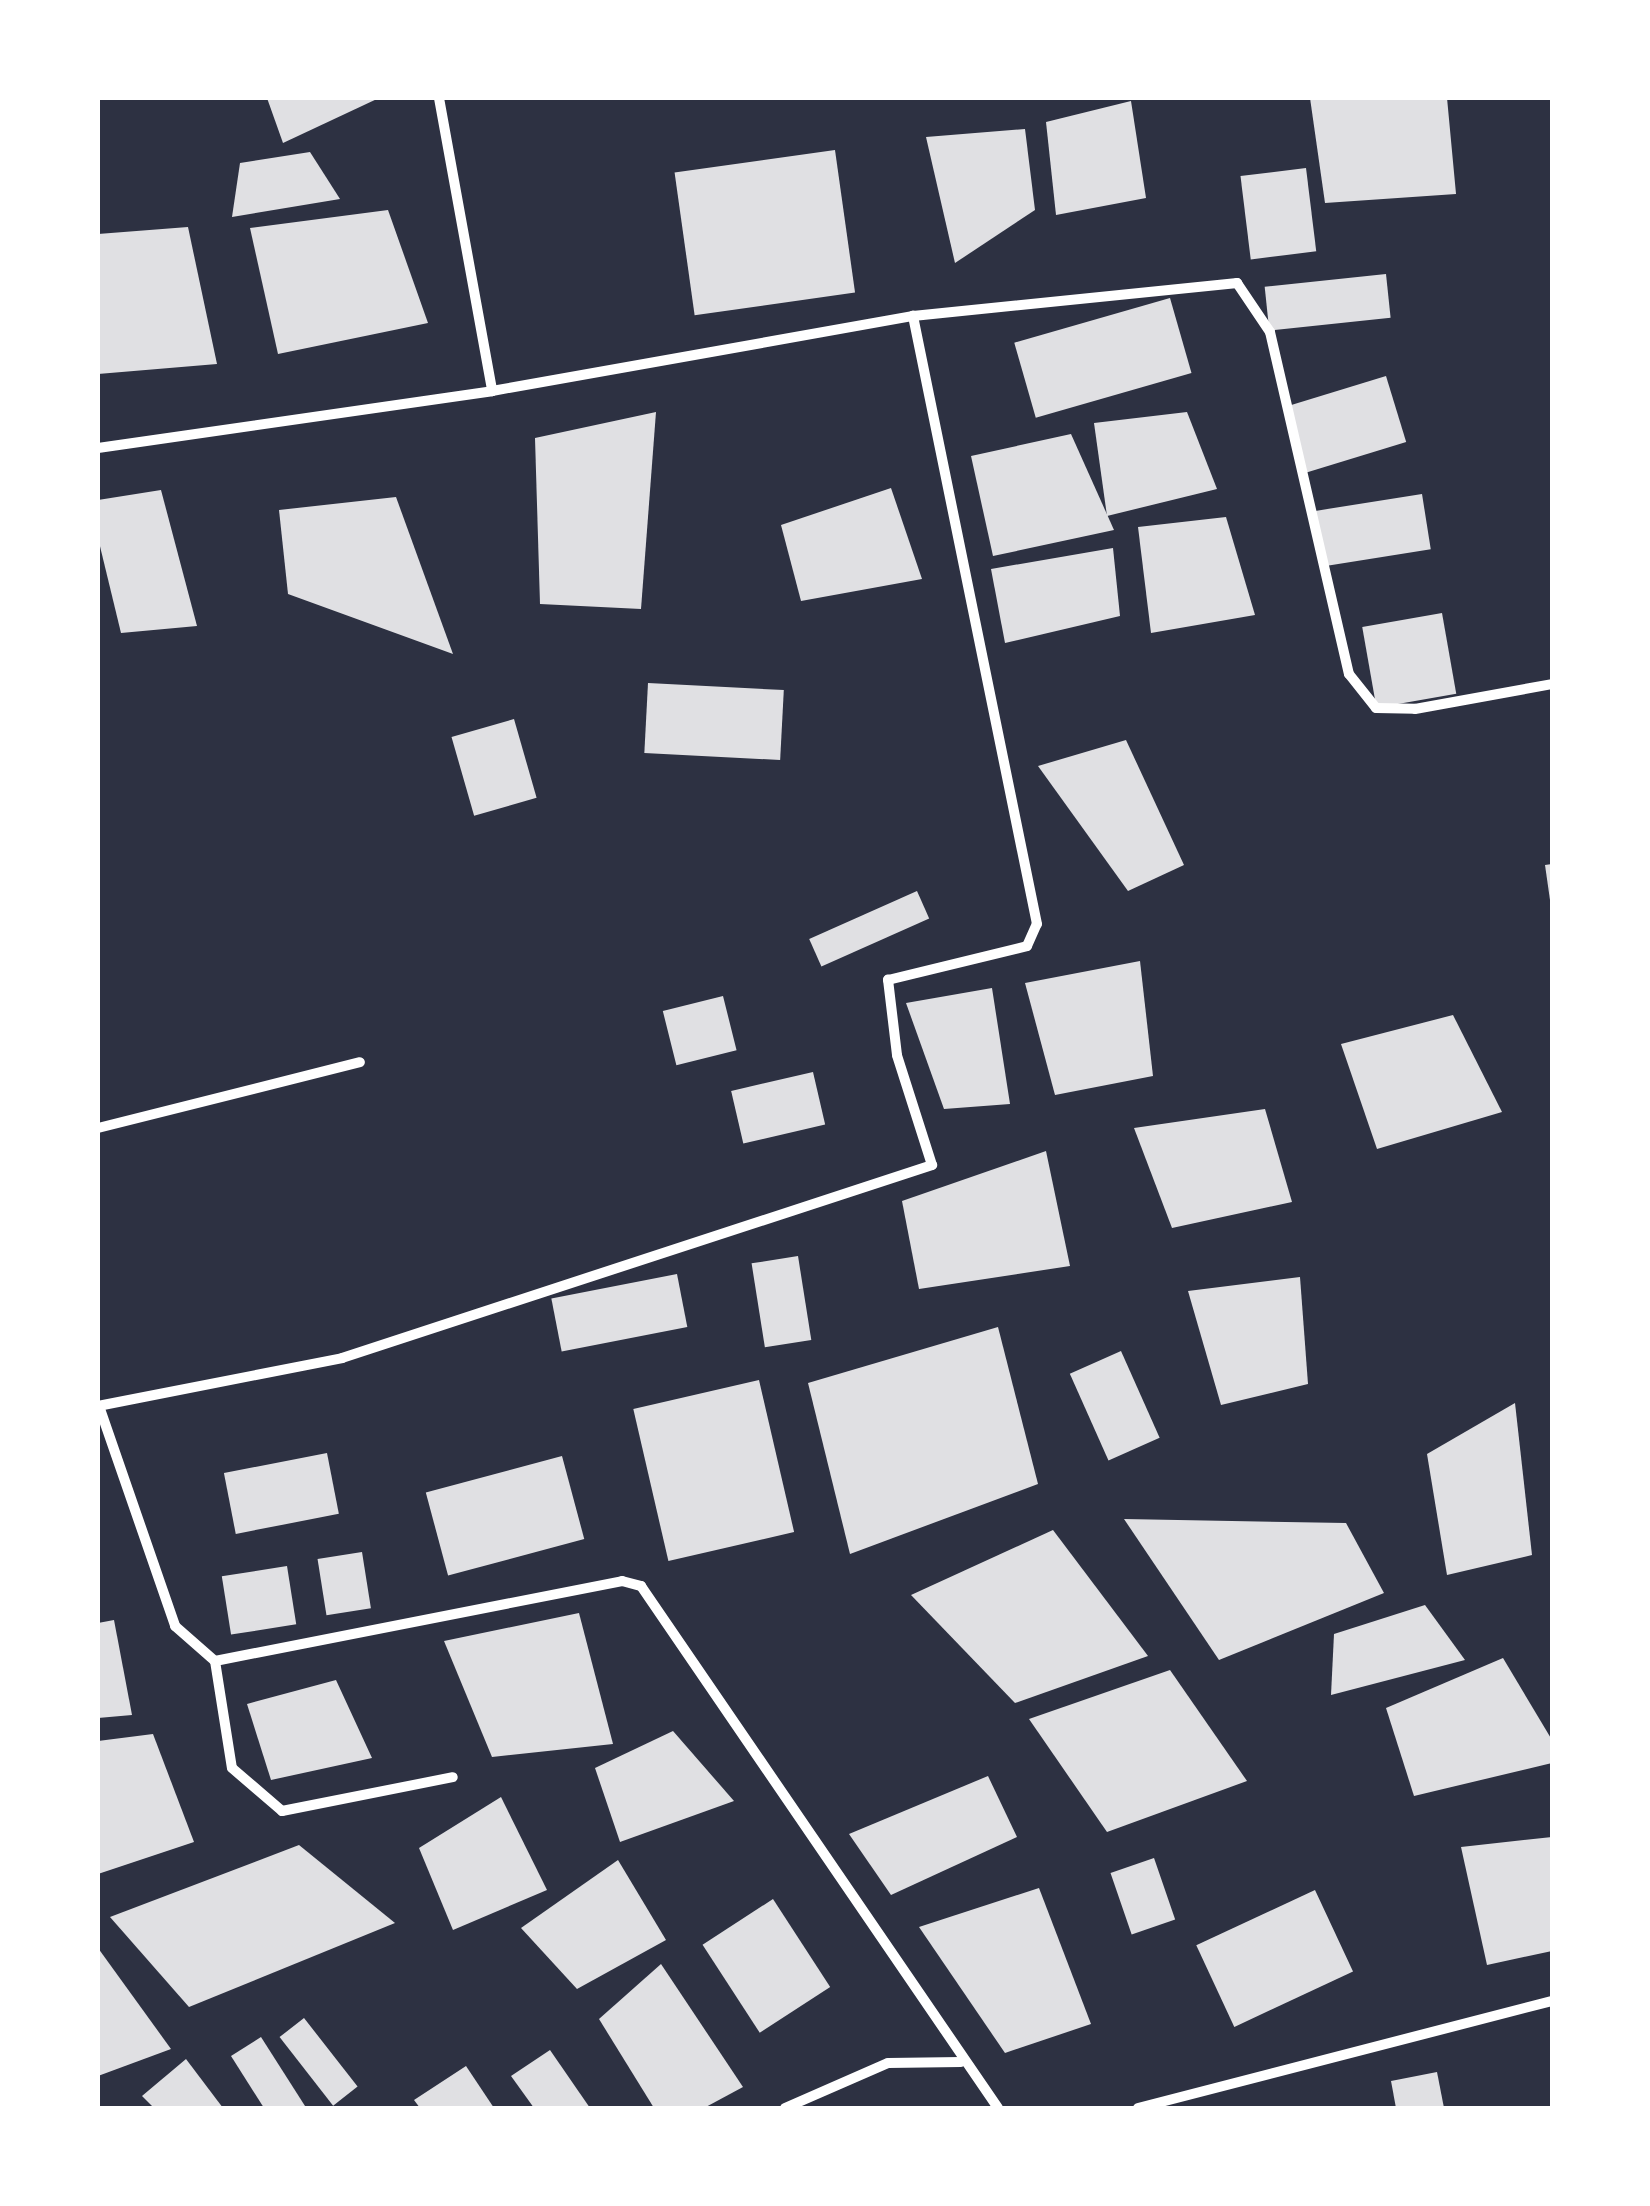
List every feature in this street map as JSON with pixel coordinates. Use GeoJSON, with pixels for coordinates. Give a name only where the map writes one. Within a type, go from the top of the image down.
{"type":"FeatureCollection","features":[{"type":"Feature","properties":{"kind":"street"},"geometry":{"type":"LineString","coordinates":[[439,98],[492,391]]}},
{"type":"Feature","properties":{"kind":"street"},"geometry":{"type":"LineString","coordinates":[[98,448],[492,391],[913,316],[1237,283],[1270,332],[1350,674],[1358,686],[1376,708],[1415,710],[1552,684]]}},
{"type":"Feature","properties":{"kind":"street"},"geometry":{"type":"LineString","coordinates":[[453,1777],[282,1812],[232,1768],[215,1662],[175,1626],[98,1406],[342,1358],[932,1165],[898,1055],[888,980],[1027,946],[1037,924],[913,316]]}},
{"type":"Feature","properties":{"kind":"street"},"geometry":{"type":"LineString","coordinates":[[98,1128],[360,1062]]}},
{"type":"Feature","properties":{"kind":"street"},"geometry":{"type":"LineString","coordinates":[[215,1662],[622,1581],[641,1586],[777,1780],[961,2062],[998,2108]]}},
{"type":"Feature","properties":{"kind":"street"},"geometry":{"type":"LineString","coordinates":[[1138,2108],[1552,2001]]}},
{"type":"Feature","properties":{"kind":"street"},"geometry":{"type":"LineString","coordinates":[[785,2108],[888,2063],[961,2062]]}},
{"type":"Feature","properties":{"kind":"building"},"geometry":{"type":"Polygon","coordinates":[[[267,98],[379,98],[283,143],[267,98]]]}},
{"type":"Feature","properties":{"kind":"building"},"geometry":{"type":"Polygon","coordinates":[[[1310,98],[1447,98],[1456,194],[1325,203],[1310,98]]]}},
{"type":"Feature","properties":{"kind":"building"},"geometry":{"type":"Polygon","coordinates":[[[1131,101],[1146,198],[1056,215],[1046,122],[1131,101]]]}},
{"type":"Feature","properties":{"kind":"building"},"geometry":{"type":"Polygon","coordinates":[[[1025,129],[1035,210],[955,263],[926,137],[1025,129]]]}},
{"type":"Feature","properties":{"kind":"building"},"geometry":{"type":"Polygon","coordinates":[[[835,150],[855,293],[695,315],[675,173],[835,150]]]}},
{"type":"Feature","properties":{"kind":"building"},"geometry":{"type":"Polygon","coordinates":[[[310,152],[340,199],[232,217],[240,163],[310,152]]]}},
{"type":"Feature","properties":{"kind":"building"},"geometry":{"type":"Polygon","coordinates":[[[1306,168],[1316,251],[1251,259],[1240,176],[1306,168]]]}},
{"type":"Feature","properties":{"kind":"building"},"geometry":{"type":"Polygon","coordinates":[[[388,210],[428,323],[278,354],[250,228],[388,210]]]}},
{"type":"Feature","properties":{"kind":"building"},"geometry":{"type":"Polygon","coordinates":[[[188,227],[217,364],[98,374],[98,234],[188,227]]]}},
{"type":"Feature","properties":{"kind":"building"},"geometry":{"type":"Polygon","coordinates":[[[1386,274],[1391,318],[1269,331],[1265,287],[1386,274]]]}},
{"type":"Feature","properties":{"kind":"building"},"geometry":{"type":"Polygon","coordinates":[[[1170,298],[1191,373],[1036,418],[1014,343],[1170,298]]]}},
{"type":"Feature","properties":{"kind":"building"},"geometry":{"type":"Polygon","coordinates":[[[1386,376],[1406,442],[1306,473],[1286,407],[1386,376]]]}},
{"type":"Feature","properties":{"kind":"building"},"geometry":{"type":"Polygon","coordinates":[[[656,412],[641,609],[540,604],[535,438],[656,412]]]}},
{"type":"Feature","properties":{"kind":"building"},"geometry":{"type":"Polygon","coordinates":[[[1187,412],[1217,489],[1107,516],[1094,423],[1187,412]]]}},
{"type":"Feature","properties":{"kind":"building"},"geometry":{"type":"Polygon","coordinates":[[[1071,434],[1114,530],[993,556],[971,456],[1071,434]]]}},
{"type":"Feature","properties":{"kind":"building"},"geometry":{"type":"Polygon","coordinates":[[[891,488],[922,579],[801,601],[781,525],[891,488]]]}},
{"type":"Feature","properties":{"kind":"building"},"geometry":{"type":"Polygon","coordinates":[[[161,490],[197,626],[121,633],[98,538],[98,500],[161,490]]]}},
{"type":"Feature","properties":{"kind":"building"},"geometry":{"type":"Polygon","coordinates":[[[1422,494],[1431,549],[1324,566],[1315,511],[1422,494]]]}},
{"type":"Feature","properties":{"kind":"building"},"geometry":{"type":"Polygon","coordinates":[[[396,497],[453,654],[288,594],[279,510],[396,497]]]}},
{"type":"Feature","properties":{"kind":"building"},"geometry":{"type":"Polygon","coordinates":[[[1226,517],[1255,615],[1151,633],[1138,527],[1226,517]]]}},
{"type":"Feature","properties":{"kind":"building"},"geometry":{"type":"Polygon","coordinates":[[[1113,548],[1120,616],[1005,643],[991,569],[1113,548]]]}},
{"type":"Feature","properties":{"kind":"building"},"geometry":{"type":"Polygon","coordinates":[[[1442,613],[1456,694],[1376,708],[1362,627],[1442,613]]]}},
{"type":"Feature","properties":{"kind":"building"},"geometry":{"type":"Polygon","coordinates":[[[648,683],[784,690],[780,760],[644,753],[648,683]]]}},
{"type":"Feature","properties":{"kind":"building"},"geometry":{"type":"Polygon","coordinates":[[[514,719],[537,798],[474,816],[452,737],[514,719]]]}},
{"type":"Feature","properties":{"kind":"building"},"geometry":{"type":"Polygon","coordinates":[[[1126,740],[1184,865],[1128,891],[1038,766],[1126,740]]]}},
{"type":"Feature","properties":{"kind":"building"},"geometry":{"type":"Polygon","coordinates":[[[1552,864],[1552,900],[1550,900],[1545,865],[1552,864]]]}},
{"type":"Feature","properties":{"kind":"building"},"geometry":{"type":"Polygon","coordinates":[[[917,891],[929,918],[821,966],[809,939],[917,891]]]}},
{"type":"Feature","properties":{"kind":"building"},"geometry":{"type":"Polygon","coordinates":[[[1140,961],[1153,1076],[1055,1095],[1025,983],[1140,961]]]}},
{"type":"Feature","properties":{"kind":"building"},"geometry":{"type":"Polygon","coordinates":[[[992,988],[1010,1104],[944,1109],[906,1003],[992,988]]]}},
{"type":"Feature","properties":{"kind":"building"},"geometry":{"type":"Polygon","coordinates":[[[723,996],[737,1050],[676,1065],[663,1011],[723,996]]]}},
{"type":"Feature","properties":{"kind":"building"},"geometry":{"type":"Polygon","coordinates":[[[1453,1015],[1502,1112],[1377,1149],[1341,1044],[1453,1015]]]}},
{"type":"Feature","properties":{"kind":"building"},"geometry":{"type":"Polygon","coordinates":[[[813,1072],[825,1125],[743,1144],[731,1091],[813,1072]]]}},
{"type":"Feature","properties":{"kind":"building"},"geometry":{"type":"Polygon","coordinates":[[[1265,1109],[1292,1202],[1172,1228],[1134,1128],[1265,1109]]]}},
{"type":"Feature","properties":{"kind":"building"},"geometry":{"type":"Polygon","coordinates":[[[1046,1151],[1070,1266],[919,1289],[902,1201],[1046,1151]]]}},
{"type":"Feature","properties":{"kind":"building"},"geometry":{"type":"Polygon","coordinates":[[[798,1256],[811,1340],[765,1347],[752,1263],[798,1256]]]}},
{"type":"Feature","properties":{"kind":"building"},"geometry":{"type":"Polygon","coordinates":[[[677,1274],[687,1327],[562,1351],[551,1298],[677,1274]]]}},
{"type":"Feature","properties":{"kind":"building"},"geometry":{"type":"Polygon","coordinates":[[[1300,1277],[1308,1384],[1221,1405],[1188,1291],[1300,1277]]]}},
{"type":"Feature","properties":{"kind":"building"},"geometry":{"type":"Polygon","coordinates":[[[998,1327],[1038,1484],[850,1554],[808,1383],[998,1327]]]}},
{"type":"Feature","properties":{"kind":"building"},"geometry":{"type":"Polygon","coordinates":[[[1121,1351],[1160,1438],[1108,1461],[1070,1374],[1121,1351]]]}},
{"type":"Feature","properties":{"kind":"building"},"geometry":{"type":"Polygon","coordinates":[[[759,1380],[794,1532],[668,1561],[633,1409],[759,1380]]]}},
{"type":"Feature","properties":{"kind":"building"},"geometry":{"type":"Polygon","coordinates":[[[1515,1403],[1532,1555],[1447,1575],[1427,1454],[1515,1403]]]}},
{"type":"Feature","properties":{"kind":"building"},"geometry":{"type":"Polygon","coordinates":[[[327,1453],[339,1514],[236,1534],[224,1473],[327,1453]]]}},
{"type":"Feature","properties":{"kind":"building"},"geometry":{"type":"Polygon","coordinates":[[[562,1456],[584,1539],[448,1576],[426,1492],[562,1456]]]}},
{"type":"Feature","properties":{"kind":"building"},"geometry":{"type":"Polygon","coordinates":[[[1124,1519],[1346,1523],[1384,1593],[1219,1660],[1124,1519]]]}},
{"type":"Feature","properties":{"kind":"building"},"geometry":{"type":"Polygon","coordinates":[[[1053,1530],[1148,1656],[1015,1703],[911,1595],[1053,1530]]]}},
{"type":"Feature","properties":{"kind":"building"},"geometry":{"type":"Polygon","coordinates":[[[362,1552],[371,1608],[326,1615],[318,1559],[362,1552]]]}},
{"type":"Feature","properties":{"kind":"building"},"geometry":{"type":"Polygon","coordinates":[[[287,1566],[296,1624],[231,1635],[222,1576],[287,1566]]]}},
{"type":"Feature","properties":{"kind":"building"},"geometry":{"type":"Polygon","coordinates":[[[1425,1605],[1465,1660],[1331,1695],[1334,1634],[1425,1605]]]}},
{"type":"Feature","properties":{"kind":"building"},"geometry":{"type":"Polygon","coordinates":[[[579,1613],[613,1744],[492,1757],[444,1641],[579,1613]]]}},
{"type":"Feature","properties":{"kind":"building"},"geometry":{"type":"Polygon","coordinates":[[[114,1620],[132,1715],[98,1718],[98,1623],[114,1620]]]}},
{"type":"Feature","properties":{"kind":"building"},"geometry":{"type":"Polygon","coordinates":[[[1503,1658],[1552,1740],[1552,1763],[1414,1796],[1386,1708],[1503,1658]]]}},
{"type":"Feature","properties":{"kind":"building"},"geometry":{"type":"Polygon","coordinates":[[[1170,1670],[1247,1781],[1107,1832],[1029,1719],[1170,1670]]]}},
{"type":"Feature","properties":{"kind":"building"},"geometry":{"type":"Polygon","coordinates":[[[336,1680],[372,1758],[271,1780],[247,1704],[336,1680]]]}},
{"type":"Feature","properties":{"kind":"building"},"geometry":{"type":"Polygon","coordinates":[[[673,1731],[734,1801],[620,1842],[595,1768],[673,1731]]]}},
{"type":"Feature","properties":{"kind":"building"},"geometry":{"type":"Polygon","coordinates":[[[153,1734],[194,1842],[98,1874],[98,1741],[153,1734]]]}},
{"type":"Feature","properties":{"kind":"building"},"geometry":{"type":"Polygon","coordinates":[[[988,1776],[1017,1837],[891,1895],[849,1834],[988,1776]]]}},
{"type":"Feature","properties":{"kind":"building"},"geometry":{"type":"Polygon","coordinates":[[[501,1797],[547,1890],[453,1930],[419,1848],[501,1797]]]}},
{"type":"Feature","properties":{"kind":"building"},"geometry":{"type":"Polygon","coordinates":[[[1552,1837],[1552,1951],[1487,1965],[1461,1847],[1552,1837]]]}},
{"type":"Feature","properties":{"kind":"building"},"geometry":{"type":"Polygon","coordinates":[[[299,1845],[395,1923],[189,2007],[110,1917],[299,1845]]]}},
{"type":"Feature","properties":{"kind":"building"},"geometry":{"type":"Polygon","coordinates":[[[1154,1858],[1175,1919],[1132,1934],[1111,1873],[1154,1858]]]}},
{"type":"Feature","properties":{"kind":"building"},"geometry":{"type":"Polygon","coordinates":[[[618,1860],[666,1940],[577,1989],[521,1928],[618,1860]]]}},
{"type":"Feature","properties":{"kind":"building"},"geometry":{"type":"Polygon","coordinates":[[[1039,1888],[1091,2024],[1005,2053],[919,1927],[1039,1888]]]}},
{"type":"Feature","properties":{"kind":"building"},"geometry":{"type":"Polygon","coordinates":[[[1315,1890],[1353,1972],[1234,2027],[1196,1945],[1315,1890]]]}},
{"type":"Feature","properties":{"kind":"building"},"geometry":{"type":"Polygon","coordinates":[[[773,1899],[830,1987],[760,2033],[703,1945],[773,1899]]]}},
{"type":"Feature","properties":{"kind":"building"},"geometry":{"type":"Polygon","coordinates":[[[98,1948],[171,2049],[98,2076],[98,1948]]]}},
{"type":"Feature","properties":{"kind":"building"},"geometry":{"type":"Polygon","coordinates":[[[661,1964],[743,2087],[704,2108],[654,2108],[599,2019],[661,1964]]]}},
{"type":"Feature","properties":{"kind":"building"},"geometry":{"type":"Polygon","coordinates":[[[304,2018],[358,2087],[333,2106],[280,2037],[304,2018]]]}},
{"type":"Feature","properties":{"kind":"building"},"geometry":{"type":"Polygon","coordinates":[[[261,2037],[305,2106],[264,2108],[231,2056],[261,2037]]]}},
{"type":"Feature","properties":{"kind":"building"},"geometry":{"type":"Polygon","coordinates":[[[550,2050],[590,2108],[534,2108],[511,2076],[550,2050]]]}},
{"type":"Feature","properties":{"kind":"building"},"geometry":{"type":"Polygon","coordinates":[[[186,2059],[223,2108],[154,2108],[142,2096],[186,2059]]]}},
{"type":"Feature","properties":{"kind":"building"},"geometry":{"type":"Polygon","coordinates":[[[466,2066],[494,2108],[420,2108],[414,2100],[466,2066]]]}},
{"type":"Feature","properties":{"kind":"building"},"geometry":{"type":"Polygon","coordinates":[[[1437,2072],[1444,2108],[1396,2108],[1391,2081],[1437,2072]]]}}]}
